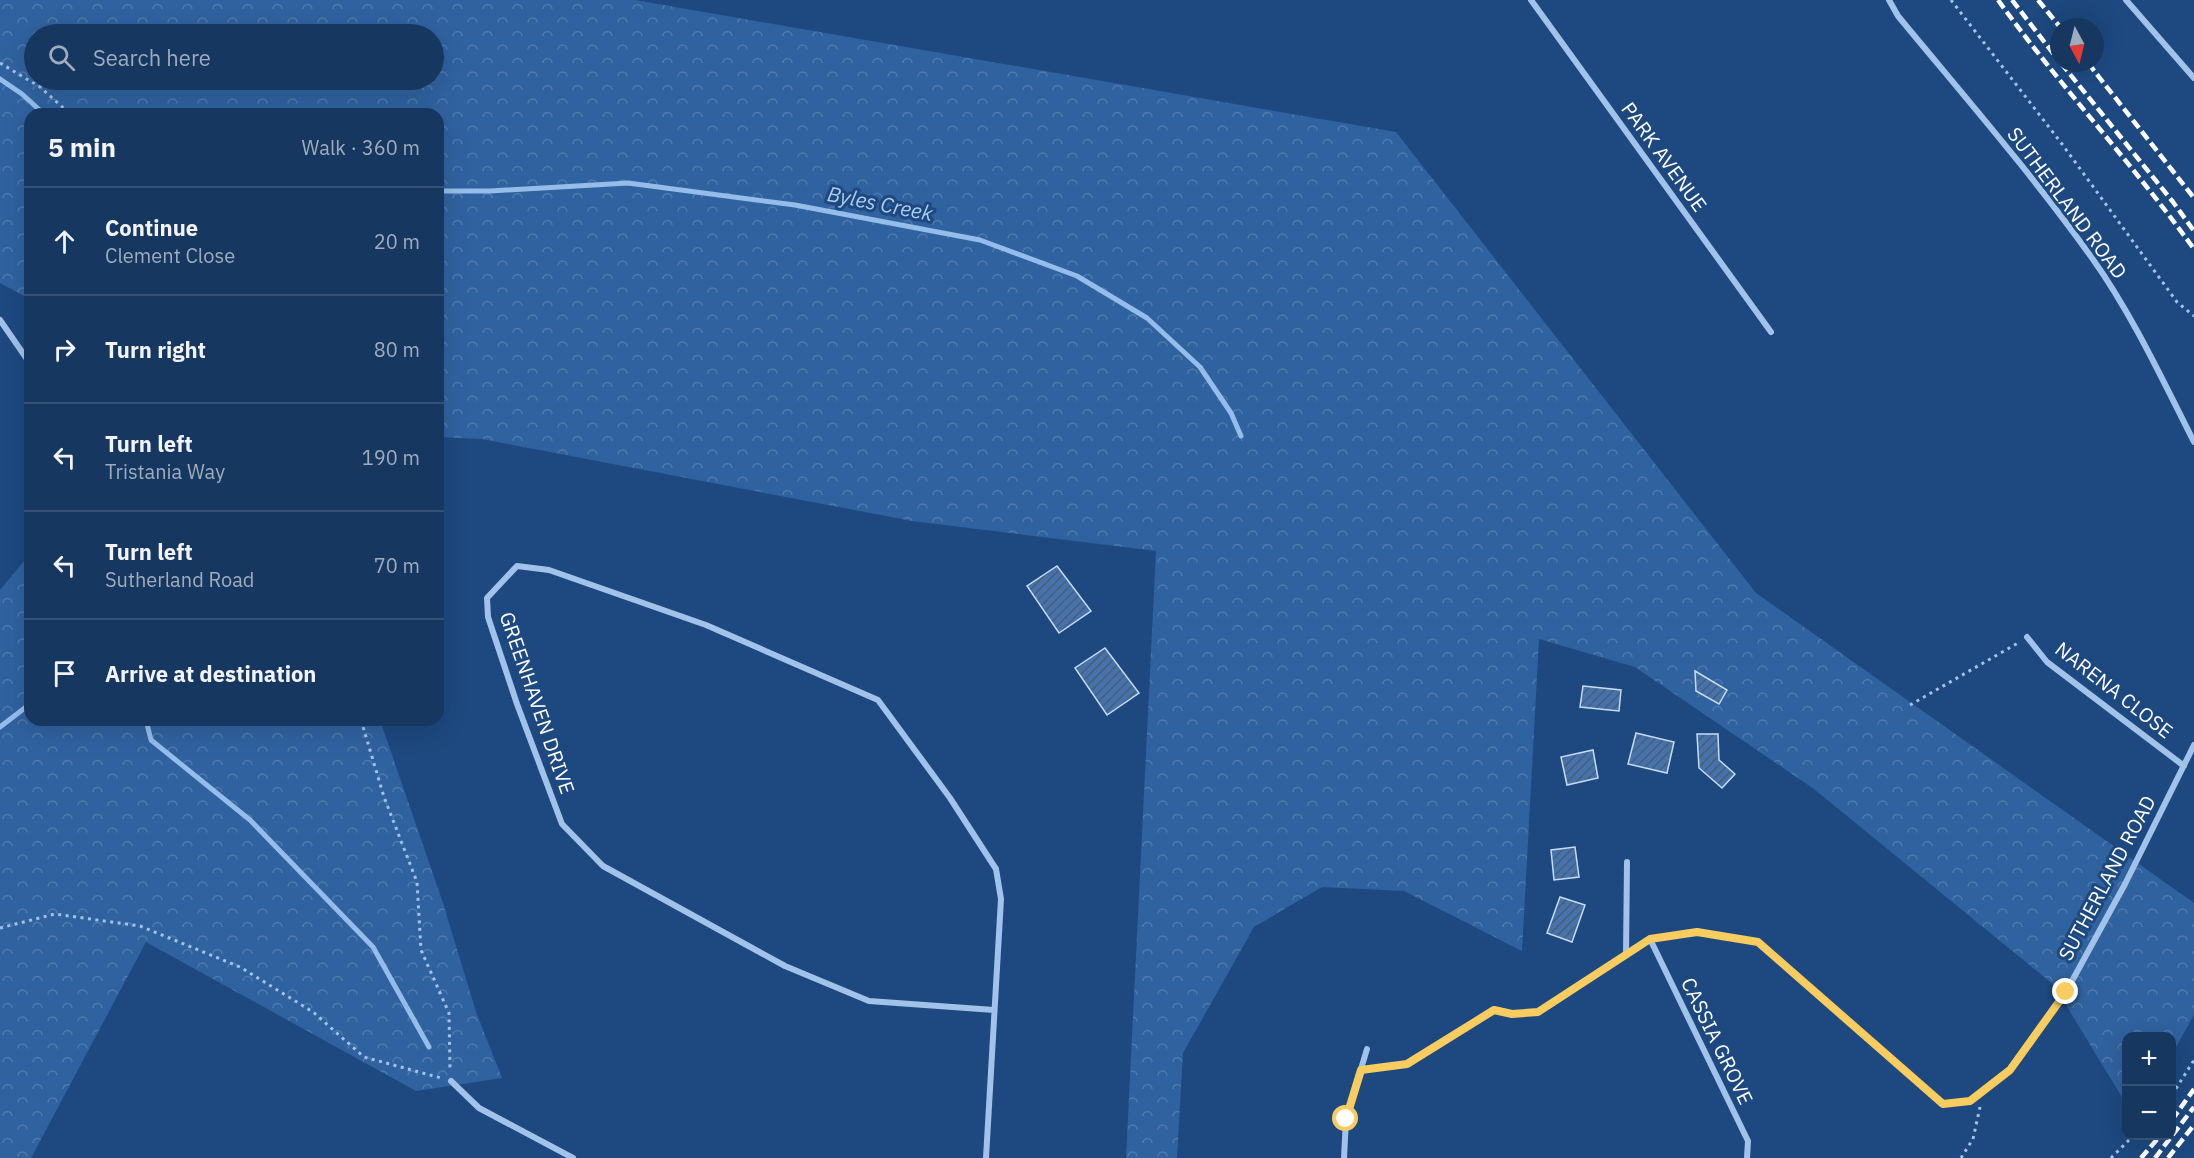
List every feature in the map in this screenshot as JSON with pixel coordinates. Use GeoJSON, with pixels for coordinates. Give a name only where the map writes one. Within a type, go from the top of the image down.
{"type":"FeatureCollection","features":[{"type":"Feature","properties":{"kind":"street","name":"PARK AVENUE"},"geometry":{"type":"LineString","coordinates":[[1531,0],[1771,332]]}},
{"type":"Feature","properties":{"kind":"street","name":"SUTHERLAND ROAD"},"geometry":{"type":"LineString","coordinates":[[1889,0],[1898,16],[2029,176],[2093,260],[2144,344],[2194,442]]}},
{"type":"Feature","properties":{"kind":"street"},"geometry":{"type":"LineString","coordinates":[[2126,0],[2194,78]]}},
{"type":"Feature","properties":{"kind":"street"},"geometry":{"type":"LineString","coordinates":[[0,320],[24,356]]}},
{"type":"Feature","properties":{"kind":"street","name":"GREENHAVEN DRIVE"},"geometry":{"type":"LineString","coordinates":[[987,1158],[1001,899],[996,869],[950,798],[878,700],[706,625],[549,570],[517,566],[487,598],[488,617],[517,704],[562,825],[603,866],[785,966],[868,1001],[994,1010]]}},
{"type":"Feature","properties":{"kind":"street","name":"NARENA CLOSE"},"geometry":{"type":"LineString","coordinates":[[2027,637],[2047,662],[2184,766]]}},
{"type":"Feature","properties":{"kind":"street","name":"SUTHERLAND ROAD"},"geometry":{"type":"LineString","coordinates":[[1650,939],[1697,932],[1758,942],[1943,1104],[1970,1101],[2010,1070],[2066,992],[2125,884],[2194,745]]}},
{"type":"Feature","properties":{"kind":"street"},"geometry":{"type":"LineString","coordinates":[[1626,954],[1627,862]]}},
{"type":"Feature","properties":{"kind":"street"},"geometry":{"type":"LineString","coordinates":[[1538,1012],[1650,939]]}},
{"type":"Feature","properties":{"kind":"street","name":"CASSIA GROVE"},"geometry":{"type":"LineString","coordinates":[[1650,939],[1748,1142],[1747,1158]]}},
{"type":"Feature","properties":{"kind":"street"},"geometry":{"type":"LineString","coordinates":[[1344,1158],[1346,1119],[1367,1049]]}},
{"type":"Feature","properties":{"kind":"street"},"geometry":{"type":"LineString","coordinates":[[451,1081],[479,1108],[573,1158]]}},
{"type":"Feature","properties":{"kind":"path"},"geometry":{"type":"LineString","coordinates":[[1951,0],[2062,144],[2177,302],[2194,316]]}},
{"type":"Feature","properties":{"kind":"path"},"geometry":{"type":"LineString","coordinates":[[0,63],[24,77]]}},
{"type":"Feature","properties":{"kind":"path"},"geometry":{"type":"LineString","coordinates":[[43,90],[63,108]]}},
{"type":"Feature","properties":{"kind":"path"},"geometry":{"type":"LineString","coordinates":[[1910,705],[2027,637]]}},
{"type":"Feature","properties":{"kind":"path"},"geometry":{"type":"LineString","coordinates":[[0,928],[55,914],[140,926],[240,967],[313,1012],[364,1057],[451,1081],[449,1013],[421,950],[417,882],[384,797],[363,726]]}},
{"type":"Feature","properties":{"kind":"path"},"geometry":{"type":"LineString","coordinates":[[1361,1070],[1407,1064],[1494,1010],[1512,1014],[1538,1012]]}},
{"type":"Feature","properties":{"kind":"path"},"geometry":{"type":"LineString","coordinates":[[2176,1089],[2194,1060]]}},
{"type":"Feature","properties":{"kind":"path"},"geometry":{"type":"LineString","coordinates":[[1961,1158],[1973,1139],[1984,1090]]}},
{"type":"Feature","properties":{"kind":"path"},"geometry":{"type":"LineString","coordinates":[[2111,1158],[2129,1140]]}},
{"type":"Feature","properties":{"kind":"green space"},"geometry":{"type":"Polygon","coordinates":[[[0,0],[635,0],[1396,132],[1756,593],[2194,903],[2194,1015],[2176,1047],[2176,1032],[2122,1032],[2122,1097],[2054,985],[1814,789],[1635,667],[1539,639],[1522,951],[1404,891],[1322,887],[1254,927],[1183,1053],[1177,1158],[1126,1158],[1156,551],[912,521],[482,439],[444,437],[444,108],[24,108],[24,296],[0,283],[0,0]]]}},
{"type":"Feature","properties":{"kind":"green space"},"geometry":{"type":"Polygon","coordinates":[[[24,561],[24,726],[382,726],[443,903],[476,1012],[502,1078],[416,1091],[146,942],[31,1158],[0,1158],[0,590],[24,561]]]}},
{"type":"Feature","properties":{"kind":"building"},"geometry":{"type":"Polygon","coordinates":[[[1057,566],[1091,611],[1059,633],[1027,586],[1057,566]]]}},
{"type":"Feature","properties":{"kind":"building"},"geometry":{"type":"Polygon","coordinates":[[[1105,648],[1139,693],[1107,715],[1075,668],[1105,648]]]}},
{"type":"Feature","properties":{"kind":"building"},"geometry":{"type":"Polygon","coordinates":[[[1695,671],[1727,690],[1719,704],[1696,691],[1695,671]]]}},
{"type":"Feature","properties":{"kind":"building"},"geometry":{"type":"Polygon","coordinates":[[[1583,686],[1621,690],[1619,711],[1580,707],[1583,686]]]}},
{"type":"Feature","properties":{"kind":"building"},"geometry":{"type":"Polygon","coordinates":[[[1636,733],[1674,742],[1667,773],[1628,764],[1636,733]]]}},
{"type":"Feature","properties":{"kind":"building"},"geometry":{"type":"Polygon","coordinates":[[[1697,734],[1718,734],[1719,760],[1735,774],[1722,788],[1699,768],[1697,734]]]}},
{"type":"Feature","properties":{"kind":"building"},"geometry":{"type":"Polygon","coordinates":[[[1593,750],[1598,778],[1567,785],[1561,757],[1593,750]]]}},
{"type":"Feature","properties":{"kind":"building"},"geometry":{"type":"Polygon","coordinates":[[[1575,847],[1579,877],[1554,880],[1551,850],[1575,847]]]}},
{"type":"Feature","properties":{"kind":"building"},"geometry":{"type":"Polygon","coordinates":[[[1560,897],[1585,905],[1572,942],[1547,933],[1560,897]]]}},
{"type":"Feature","properties":{"kind":"waterway","name":"Byles Creek"},"geometry":{"type":"LineString","coordinates":[[0,79],[37,108]]}},
{"type":"Feature","properties":{"kind":"waterway","name":"Byles Creek"},"geometry":{"type":"LineString","coordinates":[[444,191],[490,191],[628,183],[795,205],[980,240],[1077,276],[1147,318],[1200,367],[1231,413],[1241,436]]}},
{"type":"Feature","properties":{"kind":"waterway"},"geometry":{"type":"LineString","coordinates":[[0,727],[24,709]]}},
{"type":"Feature","properties":{"kind":"waterway"},"geometry":{"type":"LineString","coordinates":[[148,726],[151,740],[250,820],[373,947],[429,1047]]}},
{"type":"Feature","properties":{"kind":"railway"},"geometry":{"type":"LineString","coordinates":[[1998,0],[2194,249]]}},
{"type":"Feature","properties":{"kind":"railway"},"geometry":{"type":"LineString","coordinates":[[2012,0],[2050,49]]}},
{"type":"Feature","properties":{"kind":"railway"},"geometry":{"type":"LineString","coordinates":[[2038,0],[2053,18]]}},
{"type":"Feature","properties":{"kind":"railway"},"geometry":{"type":"LineString","coordinates":[[2068,72],[2194,231]]}},
{"type":"Feature","properties":{"kind":"railway"},"geometry":{"type":"LineString","coordinates":[[2095,72],[2194,198]]}},
{"type":"Feature","properties":{"kind":"railway"},"geometry":{"type":"LineString","coordinates":[[2176,1114],[2194,1089]]}},
{"type":"Feature","properties":{"kind":"railway"},"geometry":{"type":"LineString","coordinates":[[2155,1158],[2194,1107]]}},
{"type":"Feature","properties":{"kind":"railway"},"geometry":{"type":"LineString","coordinates":[[2168,1158],[2194,1125]]}},
{"type":"Feature","properties":{"kind":"railway"},"geometry":{"type":"LineString","coordinates":[[2141,1158],[2157,1140]]}},
{"type":"Feature","properties":{"kind":"route"},"geometry":{"type":"LineString","coordinates":[[1346,1119],[1361,1070],[1407,1064],[1494,1010],[1512,1014],[1538,1012],[1650,939],[1697,932],[1758,942],[1943,1104],[1970,1101],[2010,1070],[2066,992]]}}]}
